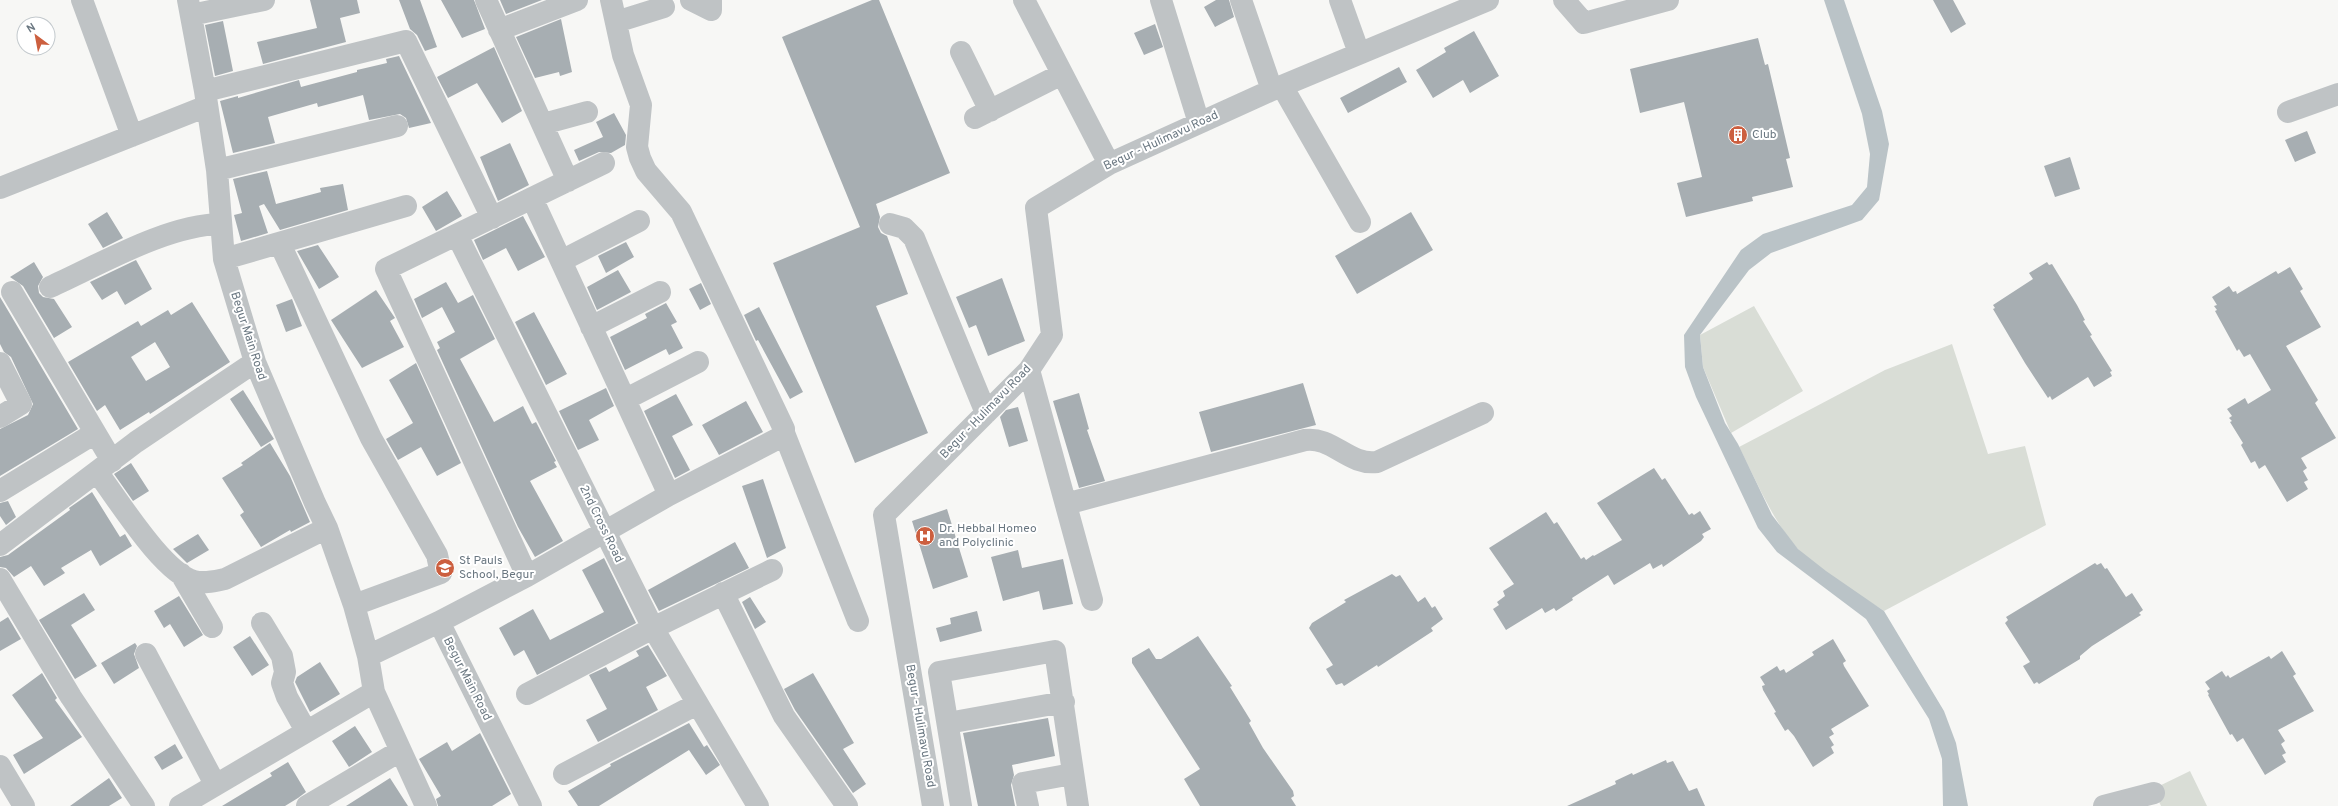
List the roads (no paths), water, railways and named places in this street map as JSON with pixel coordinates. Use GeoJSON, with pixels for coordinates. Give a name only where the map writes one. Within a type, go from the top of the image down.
{"type":"FeatureCollection","features":[{"type":"Feature","properties":{"kind":"street"},"geometry":{"type":"LineString","coordinates":[[82,0],[132,136]]}},
{"type":"Feature","properties":{"kind":"street"},"geometry":{"type":"LineString","coordinates":[[189,8],[264,0]]}},
{"type":"Feature","properties":{"kind":"street"},"geometry":{"type":"LineString","coordinates":[[486,0],[568,181]]}},
{"type":"Feature","properties":{"kind":"street"},"geometry":{"type":"LineString","coordinates":[[499,30],[577,0]]}},
{"type":"Feature","properties":{"kind":"street"},"geometry":{"type":"LineString","coordinates":[[611,0],[623,55],[641,105],[637,147],[640,158],[646,171],[681,212],[690,229],[784,429],[784,433],[858,621]]}},
{"type":"Feature","properties":{"kind":"street"},"geometry":{"type":"LineString","coordinates":[[691,0],[711,10],[711,0]]}},
{"type":"Feature","properties":{"kind":"street"},"geometry":{"type":"LineString","coordinates":[[1024,0],[1109,164]]}},
{"type":"Feature","properties":{"kind":"street"},"geometry":{"type":"LineString","coordinates":[[1161,0],[1199,123]]}},
{"type":"Feature","properties":{"kind":"street"},"geometry":{"type":"LineString","coordinates":[[1241,0],[1277,88],[1360,222]]}},
{"type":"Feature","properties":{"kind":"street"},"geometry":{"type":"LineString","coordinates":[[1340,0],[1359,53]]}},
{"type":"Feature","properties":{"kind":"street"},"geometry":{"type":"LineString","coordinates":[[1564,0],[1584,22],[1668,0]]}},
{"type":"Feature","properties":{"kind":"street","name":"Begur - Hulimavu Road"},"geometry":{"type":"LineString","coordinates":[[933,806],[884,515],[1029,370],[1052,335],[1036,208],[1109,164],[1277,88],[1480,1]]}},
{"type":"Feature","properties":{"kind":"street"},"geometry":{"type":"LineString","coordinates":[[616,22],[664,7]]}},
{"type":"Feature","properties":{"kind":"street","name":"Begur Main Road"},"geometry":{"type":"LineString","coordinates":[[189,8],[206,98],[217,170],[224,259],[254,362],[327,528],[354,605],[368,656],[374,692],[426,806]]}},
{"type":"Feature","properties":{"kind":"street"},"geometry":{"type":"LineString","coordinates":[[2,181],[132,136],[206,98],[406,41],[492,218]]}},
{"type":"Feature","properties":{"kind":"street"},"geometry":{"type":"LineString","coordinates":[[961,52],[983,115],[1062,74]]}},
{"type":"Feature","properties":{"kind":"street"},"geometry":{"type":"LineString","coordinates":[[2288,112],[2338,94]]}},
{"type":"Feature","properties":{"kind":"street"},"geometry":{"type":"LineString","coordinates":[[543,124],[587,112]]}},
{"type":"Feature","properties":{"kind":"street"},"geometry":{"type":"LineString","coordinates":[[217,170],[397,126]]}},
{"type":"Feature","properties":{"kind":"street"},"geometry":{"type":"LineString","coordinates":[[527,576],[386,269],[604,163]]}},
{"type":"Feature","properties":{"kind":"street"},"geometry":{"type":"LineString","coordinates":[[532,198],[669,495]]}},
{"type":"Feature","properties":{"kind":"street"},"geometry":{"type":"LineString","coordinates":[[224,259],[280,244],[406,206]]}},
{"type":"Feature","properties":{"kind":"street"},"geometry":{"type":"LineString","coordinates":[[561,261],[639,221]]}},
{"type":"Feature","properties":{"kind":"street"},"geometry":{"type":"LineString","coordinates":[[50,287],[165,234],[207,224],[221,224]]}},
{"type":"Feature","properties":{"kind":"street"},"geometry":{"type":"LineString","coordinates":[[890,224],[904,228],[914,238],[986,413]]}},
{"type":"Feature","properties":{"kind":"street","name":"2nd Cross Road"},"geometry":{"type":"LineString","coordinates":[[457,235],[653,628],[758,806]]}},
{"type":"Feature","properties":{"kind":"street"},"geometry":{"type":"LineString","coordinates":[[280,244],[371,438],[437,555],[441,573],[354,605]]}},
{"type":"Feature","properties":{"kind":"street"},"geometry":{"type":"LineString","coordinates":[[12,292],[95,433],[104,466],[158,553],[181,574],[194,581],[210,582],[225,579],[327,528]]}},
{"type":"Feature","properties":{"kind":"street"},"geometry":{"type":"LineString","coordinates":[[591,327],[660,292]]}},
{"type":"Feature","properties":{"kind":"street"},"geometry":{"type":"LineString","coordinates":[[0,545],[104,466],[254,362]]}},
{"type":"Feature","properties":{"kind":"street"},"geometry":{"type":"LineString","coordinates":[[626,399],[698,362]]}},
{"type":"Feature","properties":{"kind":"street"},"geometry":{"type":"LineString","coordinates":[[0,363],[21,404],[0,417]]}},
{"type":"Feature","properties":{"kind":"street"},"geometry":{"type":"LineString","coordinates":[[1029,370],[1092,600]]}},
{"type":"Feature","properties":{"kind":"street"},"geometry":{"type":"LineString","coordinates":[[1066,504],[1305,440],[1322,440],[1362,462],[1376,462],[1483,412]]}},
{"type":"Feature","properties":{"kind":"street"},"geometry":{"type":"LineString","coordinates":[[0,491],[95,433]]}},
{"type":"Feature","properties":{"kind":"street"},"geometry":{"type":"LineString","coordinates":[[439,622],[527,576],[669,495],[781,437],[784,433]]}},
{"type":"Feature","properties":{"kind":"street"},"geometry":{"type":"LineString","coordinates":[[527,694],[653,628],[772,570]]}},
{"type":"Feature","properties":{"kind":"street"},"geometry":{"type":"LineString","coordinates":[[181,574],[212,628]]}},
{"type":"Feature","properties":{"kind":"street"},"geometry":{"type":"LineString","coordinates":[[0,579],[71,697],[144,806]]}},
{"type":"Feature","properties":{"kind":"street"},"geometry":{"type":"LineString","coordinates":[[723,593],[784,716],[847,806]]}},
{"type":"Feature","properties":{"kind":"street","name":"Begur Main Road"},"geometry":{"type":"LineString","coordinates":[[368,656],[439,622],[531,806]]}},
{"type":"Feature","properties":{"kind":"street"},"geometry":{"type":"LineString","coordinates":[[262,623],[282,656],[285,672],[282,683],[287,697],[306,732]]}},
{"type":"Feature","properties":{"kind":"street"},"geometry":{"type":"LineString","coordinates":[[961,806],[939,672],[1055,651],[1064,702],[1072,774],[1078,806]]}},
{"type":"Feature","properties":{"kind":"street"},"geometry":{"type":"LineString","coordinates":[[146,654],[215,784]]}},
{"type":"Feature","properties":{"kind":"street"},"geometry":{"type":"LineString","coordinates":[[180,806],[215,784],[374,692]]}},
{"type":"Feature","properties":{"kind":"street"},"geometry":{"type":"LineString","coordinates":[[948,724],[1064,702]]}},
{"type":"Feature","properties":{"kind":"street"},"geometry":{"type":"LineString","coordinates":[[564,774],[697,704]]}},
{"type":"Feature","properties":{"kind":"street"},"geometry":{"type":"LineString","coordinates":[[307,806],[400,751]]}},
{"type":"Feature","properties":{"kind":"street"},"geometry":{"type":"LineString","coordinates":[[0,766],[24,806]]}},
{"type":"Feature","properties":{"kind":"street"},"geometry":{"type":"LineString","coordinates":[[1028,806],[1023,783],[1072,774]]}},
{"type":"Feature","properties":{"kind":"street"},"geometry":{"type":"LineString","coordinates":[[2104,806],[2154,793]]}},
{"type":"Feature","properties":{"kind":"place","name":"Club"},"geometry":{"type":"Point","coordinates":[1738,135]}},
{"type":"Feature","properties":{"kind":"place","name":"Dr. Hebbal Homeo and Polyclinic"},"geometry":{"type":"Point","coordinates":[925,536]}},
{"type":"Feature","properties":{"kind":"place","name":"St Pauls School, Begur"},"geometry":{"type":"Point","coordinates":[445,568]}}]}
